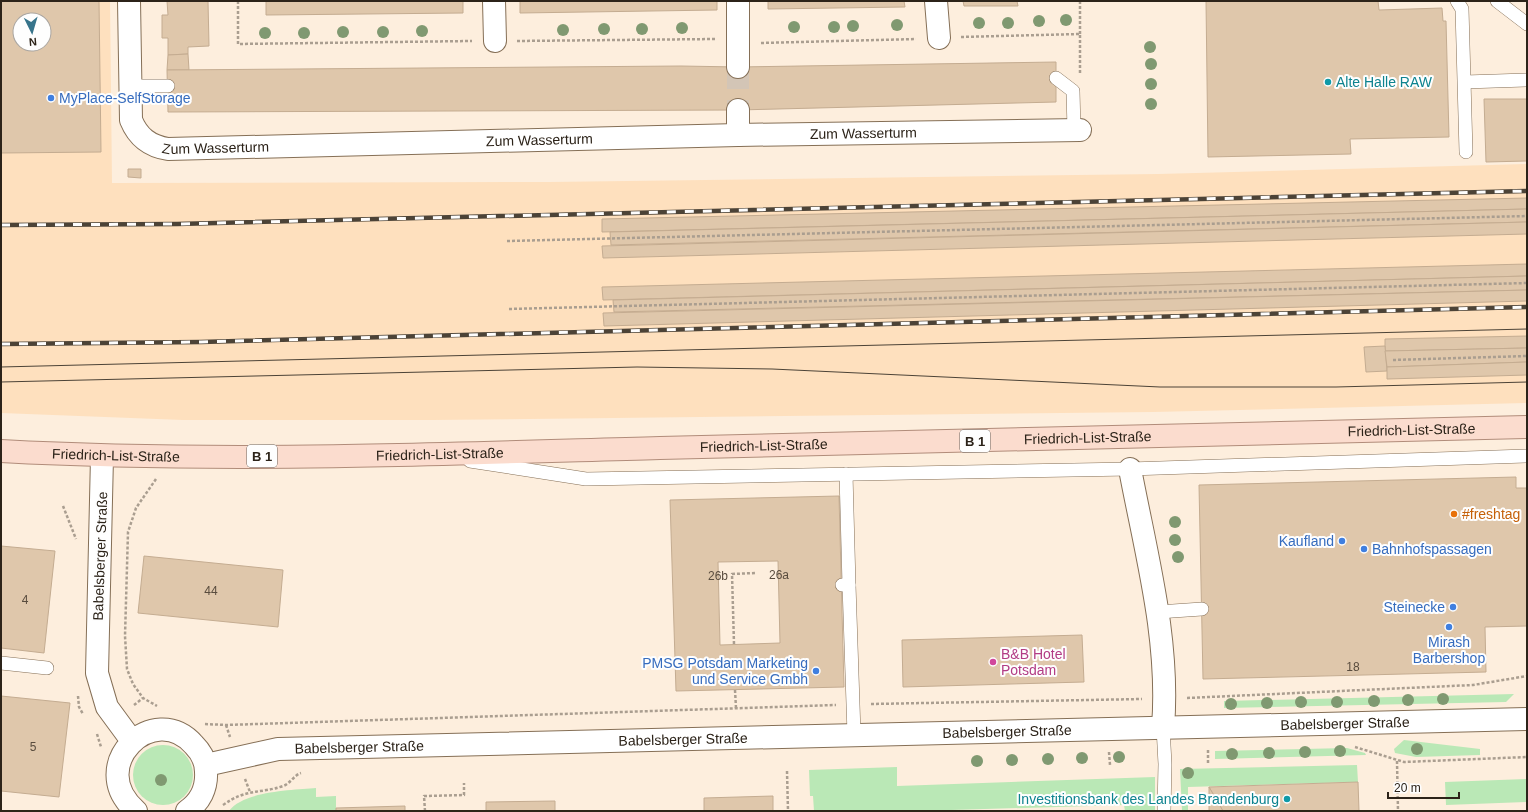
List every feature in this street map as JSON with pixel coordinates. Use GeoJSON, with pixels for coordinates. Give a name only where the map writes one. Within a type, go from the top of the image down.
{"type":"FeatureCollection","features":[{"type":"Feature","properties":{"kind":"main road","name":"Friedrich-List-Straße"},"geometry":{"type":"LineString","coordinates":[[1,452],[102,457],[423,454],[1527,427]]}},
{"type":"Feature","properties":{"kind":"street","name":"Zum Wasserturm"},"geometry":{"type":"LineString","coordinates":[[129,1],[131,120],[135,129],[148,143],[157,147],[168,149],[738,135],[1077,130]]}},
{"type":"Feature","properties":{"kind":"street"},"geometry":{"type":"LineString","coordinates":[[494,1],[495,41]]}},
{"type":"Feature","properties":{"kind":"street"},"geometry":{"type":"LineString","coordinates":[[738,1],[738,67]]}},
{"type":"Feature","properties":{"kind":"street"},"geometry":{"type":"LineString","coordinates":[[936,1],[939,38]]}},
{"type":"Feature","properties":{"kind":"street"},"geometry":{"type":"LineString","coordinates":[[738,110],[738,135]]}},
{"type":"Feature","properties":{"kind":"street","name":"Babelsberger Straße"},"geometry":{"type":"LineString","coordinates":[[102,457],[97,673],[107,707],[132,741]]}},
{"type":"Feature","properties":{"kind":"street"},"geometry":{"type":"LineString","coordinates":[[1130,469],[1158,612],[1165,698],[1163,727]]}},
{"type":"Feature","properties":{"kind":"street","name":"Babelsberger Straße"},"geometry":{"type":"LineString","coordinates":[[206,765],[278,749],[1527,719]]}},
{"type":"Feature","properties":{"kind":"street"},"geometry":{"type":"LineString","coordinates":[[136,811],[127,804],[120,792],[117,778],[118,764],[123,751],[132,741],[145,732],[161,730],[176,732],[189,739],[200,751],[206,765],[206,780],[202,795],[193,807],[187,811]]}},
{"type":"Feature","properties":{"kind":"lane"},"geometry":{"type":"LineString","coordinates":[[1457,1],[1462,9],[1466,152]]}},
{"type":"Feature","properties":{"kind":"lane"},"geometry":{"type":"LineString","coordinates":[[1497,1],[1527,24]]}},
{"type":"Feature","properties":{"kind":"lane"},"geometry":{"type":"LineString","coordinates":[[1056,78],[1073,91],[1077,130]]}},
{"type":"Feature","properties":{"kind":"lane"},"geometry":{"type":"LineString","coordinates":[[1465,82],[1527,80]]}},
{"type":"Feature","properties":{"kind":"lane"},"geometry":{"type":"LineString","coordinates":[[130,86],[168,86]]}},
{"type":"Feature","properties":{"kind":"lane"},"geometry":{"type":"LineString","coordinates":[[423,454],[586,479],[1130,469],[1527,456]]}},
{"type":"Feature","properties":{"kind":"lane"},"geometry":{"type":"LineString","coordinates":[[846,474],[845,585],[854,734]]}},
{"type":"Feature","properties":{"kind":"lane"},"geometry":{"type":"LineString","coordinates":[[1158,612],[1202,609]]}},
{"type":"Feature","properties":{"kind":"lane"},"geometry":{"type":"LineString","coordinates":[[1,663],[47,668]]}},
{"type":"Feature","properties":{"kind":"lane"},"geometry":{"type":"LineString","coordinates":[[1163,727],[1165,764],[1164,811]]}},
{"type":"Feature","properties":{"kind":"path"},"geometry":{"type":"LineString","coordinates":[[238,1],[238,44]]}},
{"type":"Feature","properties":{"kind":"path"},"geometry":{"type":"LineString","coordinates":[[1080,1],[1080,34]]}},
{"type":"Feature","properties":{"kind":"path"},"geometry":{"type":"LineString","coordinates":[[507,241],[1527,216]]}},
{"type":"Feature","properties":{"kind":"path"},"geometry":{"type":"LineString","coordinates":[[509,309],[1527,283]]}},
{"type":"Feature","properties":{"kind":"path"},"geometry":{"type":"LineString","coordinates":[[1393,360],[1527,356]]}},
{"type":"Feature","properties":{"kind":"path"},"geometry":{"type":"LineString","coordinates":[[162,709],[143,698],[127,669],[125,636],[126,566],[128,532],[136,508],[171,457]]}},
{"type":"Feature","properties":{"kind":"path"},"geometry":{"type":"LineString","coordinates":[[734,644],[732,574],[755,573]]}},
{"type":"Feature","properties":{"kind":"path"},"geometry":{"type":"LineString","coordinates":[[204,724],[853,704],[1165,698],[1473,685],[1527,676]]}},
{"type":"Feature","properties":{"kind":"path"},"geometry":{"type":"LineString","coordinates":[[735,690],[736,708]]}},
{"type":"Feature","properties":{"kind":"path"},"geometry":{"type":"LineString","coordinates":[[1387,758],[1404,762],[1527,757]]}},
{"type":"Feature","properties":{"kind":"path"},"geometry":{"type":"LineString","coordinates":[[1397,761],[1398,811]]}},
{"type":"Feature","properties":{"kind":"path"},"geometry":{"type":"LineString","coordinates":[[787,771],[788,811]]}},
{"type":"Feature","properties":{"kind":"path"},"geometry":{"type":"LineString","coordinates":[[425,811],[424,796],[464,795],[464,783]]}},
{"type":"Feature","properties":{"kind":"path"},"geometry":{"type":"LineString","coordinates":[[221,806],[234,797],[250,792],[285,786]]}},
{"type":"Feature","properties":{"kind":"shaded area"},"geometry":{"type":"Polygon","coordinates":[[[1,1],[110,1],[112,183],[549,182],[1158,174],[1527,164],[1527,403],[1153,412],[432,420],[183,420],[1,413],[1,1]]]}},
{"type":"Feature","properties":{"kind":"green space"},"geometry":{"type":"Polygon","coordinates":[[[1514,694],[1506,702],[1224,708],[1224,701],[1514,694]]]}},
{"type":"Feature","properties":{"kind":"green space"},"geometry":{"type":"Polygon","coordinates":[[[1404,740],[1480,749],[1480,755],[1416,757],[1395,753],[1394,749],[1404,740]]]}},
{"type":"Feature","properties":{"kind":"green space"},"geometry":{"type":"Polygon","coordinates":[[[163,745],[180,750],[188,758],[193,775],[188,792],[180,800],[163,805],[146,800],[138,792],[133,775],[138,758],[146,750],[163,745]]]}},
{"type":"Feature","properties":{"kind":"green space"},"geometry":{"type":"Polygon","coordinates":[[[1347,748],[1365,753],[1366,755],[1215,759],[1215,751],[1347,748]]]}},
{"type":"Feature","properties":{"kind":"green space"},"geometry":{"type":"Polygon","coordinates":[[[1357,765],[1358,782],[1188,787],[1188,811],[1182,811],[1180,769],[1357,765]]]}},
{"type":"Feature","properties":{"kind":"green space"},"geometry":{"type":"Polygon","coordinates":[[[897,767],[897,786],[1155,777],[1155,811],[1125,811],[1124,805],[918,811],[814,811],[813,796],[810,796],[809,770],[897,767]]]}},
{"type":"Feature","properties":{"kind":"green space"},"geometry":{"type":"Polygon","coordinates":[[[1527,779],[1527,802],[1446,805],[1445,782],[1527,779]]]}},
{"type":"Feature","properties":{"kind":"green space"},"geometry":{"type":"Polygon","coordinates":[[[316,788],[316,797],[336,796],[336,811],[229,811],[236,804],[257,795],[316,788]]]}},
{"type":"Feature","properties":{"kind":"building","name":"MyPlace-SelfStorage"},"geometry":{"type":"Polygon","coordinates":[[[1,1],[99,1],[101,152],[1,153],[1,1]]]}},
{"type":"Feature","properties":{"kind":"building"},"geometry":{"type":"Polygon","coordinates":[[[167,1],[208,1],[209,46],[188,47],[188,54],[168,55],[168,38],[162,38],[162,15],[168,15],[167,1]]]}},
{"type":"Feature","properties":{"kind":"building"},"geometry":{"type":"Polygon","coordinates":[[[266,1],[463,1],[463,13],[266,15],[266,1]]]}},
{"type":"Feature","properties":{"kind":"building"},"geometry":{"type":"Polygon","coordinates":[[[520,1],[717,1],[717,10],[520,13],[520,1]]]}},
{"type":"Feature","properties":{"kind":"building"},"geometry":{"type":"Polygon","coordinates":[[[768,1],[904,1],[905,7],[768,9],[768,1]]]}},
{"type":"Feature","properties":{"kind":"building"},"geometry":{"type":"Polygon","coordinates":[[[963,1],[1017,1],[1018,6],[964,6],[963,1]]]}},
{"type":"Feature","properties":{"kind":"building","name":"Alte Halle RAW"},"geometry":{"type":"Polygon","coordinates":[[[1206,1],[1378,1],[1379,10],[1442,8],[1443,21],[1446,21],[1449,137],[1350,139],[1351,154],[1208,157],[1206,1]]]}},
{"type":"Feature","properties":{"kind":"building"},"geometry":{"type":"Polygon","coordinates":[[[188,54],[189,70],[167,70],[168,55],[188,54]]]}},
{"type":"Feature","properties":{"kind":"building"},"geometry":{"type":"Polygon","coordinates":[[[1056,62],[1056,102],[738,110],[168,112],[167,70],[681,66],[738,67],[1056,62]]]}},
{"type":"Feature","properties":{"kind":"building"},"geometry":{"type":"Polygon","coordinates":[[[1484,99],[1527,99],[1527,161],[1486,162],[1484,99]]]}},
{"type":"Feature","properties":{"kind":"building"},"geometry":{"type":"Polygon","coordinates":[[[128,169],[141,169],[141,178],[128,177],[128,169]]]}},
{"type":"Feature","properties":{"kind":"building"},"geometry":{"type":"Polygon","coordinates":[[[1527,198],[1527,209],[602,232],[602,219],[1527,198]]]}},
{"type":"Feature","properties":{"kind":"building"},"geometry":{"type":"Polygon","coordinates":[[[1527,209],[1527,222],[611,245],[610,232],[1527,209]]]}},
{"type":"Feature","properties":{"kind":"building"},"geometry":{"type":"Polygon","coordinates":[[[1527,222],[1527,234],[603,258],[602,246],[1527,222]]]}},
{"type":"Feature","properties":{"kind":"building"},"geometry":{"type":"Polygon","coordinates":[[[1527,264],[1527,276],[603,300],[602,287],[1527,264]]]}},
{"type":"Feature","properties":{"kind":"building"},"geometry":{"type":"Polygon","coordinates":[[[1527,276],[1527,290],[614,312],[613,300],[1527,276]]]}},
{"type":"Feature","properties":{"kind":"building"},"geometry":{"type":"Polygon","coordinates":[[[1527,290],[1527,301],[604,326],[603,313],[1527,290]]]}},
{"type":"Feature","properties":{"kind":"building"},"geometry":{"type":"Polygon","coordinates":[[[1527,336],[1527,348],[1385,351],[1385,339],[1527,336]]]}},
{"type":"Feature","properties":{"kind":"building"},"geometry":{"type":"Polygon","coordinates":[[[1385,346],[1387,371],[1366,372],[1364,347],[1385,346]]]}},
{"type":"Feature","properties":{"kind":"building"},"geometry":{"type":"Polygon","coordinates":[[[1527,348],[1527,362],[1387,367],[1385,351],[1527,348]]]}},
{"type":"Feature","properties":{"kind":"building"},"geometry":{"type":"Polygon","coordinates":[[[1527,362],[1527,375],[1387,379],[1387,367],[1527,362]]]}},
{"type":"Feature","properties":{"kind":"building","name":"Bahnhofspassagen"},"geometry":{"type":"Polygon","coordinates":[[[1516,477],[1516,488],[1527,488],[1527,626],[1485,627],[1486,672],[1203,679],[1199,485],[1516,477]]]}},
{"type":"Feature","properties":{"kind":"building"},"geometry":{"type":"Polygon","coordinates":[[[839,496],[844,687],[676,691],[670,500],[839,496]],[[778,561],[718,562],[720,645],[780,643],[778,561]]]}},
{"type":"Feature","properties":{"kind":"building"},"geometry":{"type":"Polygon","coordinates":[[[1,546],[55,551],[44,653],[1,648],[1,546]]]}},
{"type":"Feature","properties":{"kind":"building"},"geometry":{"type":"Polygon","coordinates":[[[144,556],[283,570],[278,627],[138,613],[144,556]]]}},
{"type":"Feature","properties":{"kind":"building","name":"B&B Hotel Potsdam"},"geometry":{"type":"Polygon","coordinates":[[[1082,635],[1084,682],[903,687],[902,640],[1082,635]]]}},
{"type":"Feature","properties":{"kind":"building"},"geometry":{"type":"Polygon","coordinates":[[[1,696],[70,703],[59,797],[1,791],[1,696]]]}},
{"type":"Feature","properties":{"kind":"building","name":"Investitionsbank des Landes Brandenburg"},"geometry":{"type":"Polygon","coordinates":[[[1358,782],[1359,811],[1223,811],[1209,787],[1358,782]]]}},
{"type":"Feature","properties":{"kind":"building"},"geometry":{"type":"Polygon","coordinates":[[[1209,787],[1223,811],[1209,811],[1209,787]]]}},
{"type":"Feature","properties":{"kind":"building"},"geometry":{"type":"Polygon","coordinates":[[[773,796],[773,811],[704,811],[704,798],[773,796]]]}},
{"type":"Feature","properties":{"kind":"building"},"geometry":{"type":"Polygon","coordinates":[[[555,801],[555,811],[486,811],[486,802],[555,801]]]}},
{"type":"Feature","properties":{"kind":"building"},"geometry":{"type":"Polygon","coordinates":[[[405,806],[405,811],[336,811],[336,808],[405,806]]]}},
{"type":"Feature","properties":{"kind":"tunnel"},"geometry":{"type":"LineString","coordinates":[[738,67],[738,110]]}},
{"type":"Feature","properties":{"kind":"tram line"},"geometry":{"type":"LineString","coordinates":[[1,367],[1527,329]]}},
{"type":"Feature","properties":{"kind":"tram line"},"geometry":{"type":"LineString","coordinates":[[1,382],[637,367],[772,369],[1160,387],[1336,387],[1527,382]]}},
{"type":"Feature","properties":{"kind":"railway"},"geometry":{"type":"LineString","coordinates":[[1,225],[177,224],[1527,191]]}},
{"type":"Feature","properties":{"kind":"railway"},"geometry":{"type":"LineString","coordinates":[[1,344],[201,342],[1527,307]]}},
{"type":"Feature","properties":{"kind":"place","name":"Alte Halle RAW"},"geometry":{"type":"Point","coordinates":[1328,82]}},
{"type":"Feature","properties":{"kind":"place","name":"MyPlace-SelfStorage"},"geometry":{"type":"Point","coordinates":[51,98]}},
{"type":"Feature","properties":{"kind":"place","name":"#freshtag"},"geometry":{"type":"Point","coordinates":[1454,514]}},
{"type":"Feature","properties":{"kind":"place","name":"Kaufland"},"geometry":{"type":"Point","coordinates":[1342,541]}},
{"type":"Feature","properties":{"kind":"place","name":"Bahnhofspassagen"},"geometry":{"type":"Point","coordinates":[1364,549]}},
{"type":"Feature","properties":{"kind":"place","name":"Steinecke"},"geometry":{"type":"Point","coordinates":[1453,607]}},
{"type":"Feature","properties":{"kind":"place","name":"Mirash Barbershop"},"geometry":{"type":"Point","coordinates":[1449,627]}},
{"type":"Feature","properties":{"kind":"place","name":"B&B Hotel Potsdam"},"geometry":{"type":"Point","coordinates":[993,662]}},
{"type":"Feature","properties":{"kind":"place","name":"PMSG Potsdam Marketing und Service Gmbh"},"geometry":{"type":"Point","coordinates":[816,671]}},
{"type":"Feature","properties":{"kind":"place","name":"Investitionsbank des Landes Brandenburg"},"geometry":{"type":"Point","coordinates":[1287,799]}}]}
